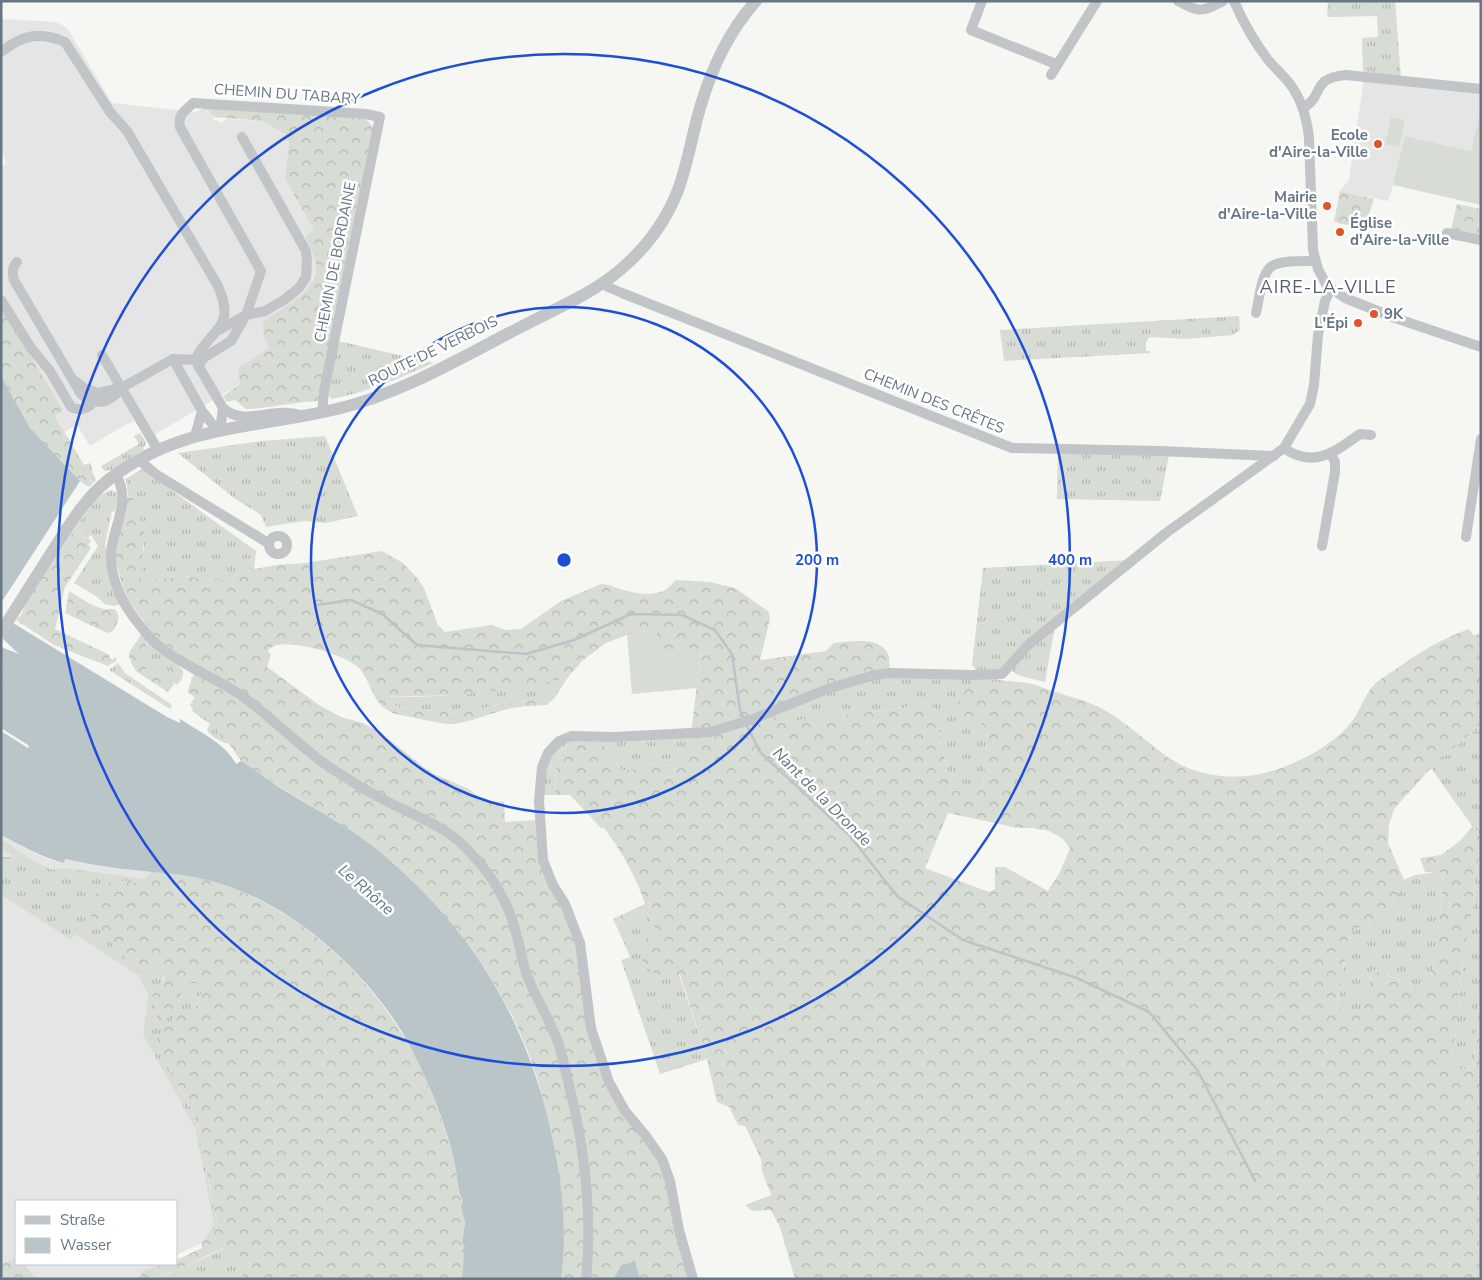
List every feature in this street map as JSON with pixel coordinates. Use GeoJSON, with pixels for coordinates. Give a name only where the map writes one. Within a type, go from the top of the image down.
{"type":"FeatureCollection","features":[{"type":"Feature","properties":{"kind":"street","name":"ROUTE DE VERBOIS"},"geometry":{"type":"LineString","coordinates":[[1,632],[86,502],[106,482],[139,460],[158,450],[217,430],[304,416],[364,402],[401,387],[549,312],[619,271],[646,244],[668,210],[678,190],[701,106],[711,78],[731,36],[756,1]]}},
{"type":"Feature","properties":{"kind":"street"},"geometry":{"type":"LineString","coordinates":[[982,1],[971,30],[1056,64]]}},
{"type":"Feature","properties":{"kind":"street"},"geometry":{"type":"LineString","coordinates":[[1051,75],[1056,64],[1097,1]]}},
{"type":"Feature","properties":{"kind":"street"},"geometry":{"type":"LineString","coordinates":[[1178,1],[1192,9],[1199,10],[1223,1]]}},
{"type":"Feature","properties":{"kind":"street"},"geometry":{"type":"LineString","coordinates":[[1234,1],[1258,44],[1270,62],[1293,89],[1303,108],[1309,138],[1311,215],[1315,261],[1322,278],[1331,289],[1345,298],[1395,318],[1481,347]]}},
{"type":"Feature","properties":{"kind":"street"},"geometry":{"type":"LineString","coordinates":[[1,52],[23,38],[32,35],[54,37],[65,42],[110,112],[127,131],[218,286],[224,300],[225,313],[219,330]]}},
{"type":"Feature","properties":{"kind":"street"},"geometry":{"type":"LineString","coordinates":[[1303,108],[1309,104],[1323,82],[1334,76],[1346,75],[1481,89]]}},
{"type":"Feature","properties":{"kind":"street","name":"CHEMIN DU TABARY"},"geometry":{"type":"LineString","coordinates":[[246,315],[261,271],[180,127],[180,116],[193,103],[366,114],[380,117]]}},
{"type":"Feature","properties":{"kind":"street","name":"CHEMIN DE BORDAINE"},"geometry":{"type":"LineString","coordinates":[[322,412],[324,391],[380,117]]}},
{"type":"Feature","properties":{"kind":"street"},"geometry":{"type":"LineString","coordinates":[[242,137],[301,240],[306,251],[306,277],[298,288],[284,300],[265,311],[246,315],[219,330],[200,349],[197,363],[223,408],[230,414],[240,417],[288,412],[304,416]]}},
{"type":"Feature","properties":{"kind":"street"},"geometry":{"type":"LineString","coordinates":[[1447,233],[1481,240]]}},
{"type":"Feature","properties":{"kind":"street"},"geometry":{"type":"LineString","coordinates":[[1256,314],[1262,286],[1269,268],[1280,263],[1315,261]]}},
{"type":"Feature","properties":{"kind":"street"},"geometry":{"type":"LineString","coordinates":[[17,262],[12,272],[14,280],[81,394],[86,399],[107,399],[117,394],[121,388],[173,360],[197,363],[231,341],[246,315]]}},
{"type":"Feature","properties":{"kind":"street","name":"CHEMIN DES CRÊTES"},"geometry":{"type":"LineString","coordinates":[[603,282],[608,287],[631,297],[1012,448],[1274,456]]}},
{"type":"Feature","properties":{"kind":"street"},"geometry":{"type":"LineString","coordinates":[[693,1279],[679,1230],[670,1181],[662,1159],[625,1111],[609,1082],[590,1028],[580,943],[568,910],[550,878],[543,860],[538,801],[542,767],[548,753],[559,741],[570,736],[614,737],[710,732],[753,719],[830,688],[875,675],[891,673],[1002,674],[1029,644],[1166,533],[1284,448],[1310,404],[1314,385],[1318,335],[1325,301],[1331,289]]}},
{"type":"Feature","properties":{"kind":"street"},"geometry":{"type":"LineString","coordinates":[[1,300],[31,348],[50,370],[71,407],[80,410],[96,398]]}},
{"type":"Feature","properties":{"kind":"street"},"geometry":{"type":"LineString","coordinates":[[102,355],[158,450]]}},
{"type":"Feature","properties":{"kind":"street"},"geometry":{"type":"LineString","coordinates":[[173,360],[202,411],[217,430],[221,423],[223,408]]}},
{"type":"Feature","properties":{"kind":"street"},"geometry":{"type":"LineString","coordinates":[[195,436],[202,411]]}},
{"type":"Feature","properties":{"kind":"street"},"geometry":{"type":"LineString","coordinates":[[1284,448],[1294,454],[1317,458],[1324,457],[1360,434],[1371,435]]}},
{"type":"Feature","properties":{"kind":"street"},"geometry":{"type":"LineString","coordinates":[[1466,538],[1481,439]]}},
{"type":"Feature","properties":{"kind":"street"},"geometry":{"type":"LineString","coordinates":[[1322,546],[1335,472],[1335,462],[1331,454]]}},
{"type":"Feature","properties":{"kind":"street"},"geometry":{"type":"LineString","coordinates":[[139,460],[157,475],[268,544]]}},
{"type":"Feature","properties":{"kind":"street"},"geometry":{"type":"LineString","coordinates":[[116,475],[124,498],[111,552],[117,587],[127,608],[155,642],[183,663],[244,697],[314,757],[331,769],[450,834],[483,866],[499,889],[509,911],[528,977],[558,1045],[576,1111],[586,1166],[589,1218],[586,1279]]}},
{"type":"Feature","properties":{"kind":"shaded area"},"geometry":{"type":"Polygon","coordinates":[[[1,19],[56,22],[67,28],[112,103],[196,112],[208,110],[215,121],[218,120],[220,123],[227,119],[262,121],[285,134],[289,142],[285,179],[314,230],[305,236],[314,256],[316,266],[311,284],[264,337],[269,348],[238,368],[240,384],[154,435],[149,427],[141,431],[135,421],[90,446],[77,425],[64,432],[55,415],[63,410],[1,306],[1,167],[7,163],[1,152],[1,19]]]}},
{"type":"Feature","properties":{"kind":"shaded area","name":"Ecole d'Aire-la-Ville"},"geometry":{"type":"Polygon","coordinates":[[[1364,79],[1481,91],[1481,109],[1472,151],[1405,136],[1388,201],[1340,191],[1349,180],[1364,79]]]}},
{"type":"Feature","properties":{"kind":"shaded area"},"geometry":{"type":"Polygon","coordinates":[[[1,835],[51,860],[64,862],[64,859],[110,867],[152,871],[140,883],[138,975],[148,995],[143,1035],[195,1128],[214,1224],[202,1243],[178,1254],[178,1200],[15,1200],[15,1258],[1,1264],[1,835]]]}},
{"type":"Feature","properties":{"kind":"shaded area"},"geometry":{"type":"Polygon","coordinates":[[[25,1265],[164,1265],[151,1279],[36,1279],[25,1265]]]}},
{"type":"Feature","properties":{"kind":"green space"},"geometry":{"type":"Polygon","coordinates":[[[1328,1],[1395,1],[1401,78],[1363,74],[1362,38],[1378,37],[1377,16],[1327,17],[1328,1]]]}},
{"type":"Feature","properties":{"kind":"green space"},"geometry":{"type":"Polygon","coordinates":[[[208,107],[366,119],[375,129],[319,401],[246,409],[235,400],[227,402],[223,396],[240,384],[238,368],[269,348],[264,337],[263,322],[297,299],[304,292],[315,276],[316,266],[305,236],[314,230],[285,179],[289,142],[285,134],[262,121],[213,117],[208,110],[196,112],[208,107]]]}},
{"type":"Feature","properties":{"kind":"green space"},"geometry":{"type":"Polygon","coordinates":[[[1481,109],[1481,205],[1393,185],[1405,136],[1471,151],[1481,109]]]}},
{"type":"Feature","properties":{"kind":"green space"},"geometry":{"type":"Polygon","coordinates":[[[1391,117],[1405,120],[1399,147],[1385,144],[1391,117]]]}},
{"type":"Feature","properties":{"kind":"green space"},"geometry":{"type":"Polygon","coordinates":[[[1340,191],[1374,199],[1362,235],[1359,234],[1360,228],[1334,222],[1340,191]]]}},
{"type":"Feature","properties":{"kind":"green space"},"geometry":{"type":"Polygon","coordinates":[[[1457,204],[1481,209],[1481,237],[1479,237],[1479,234],[1451,229],[1457,204]]]}},
{"type":"Feature","properties":{"kind":"green space"},"geometry":{"type":"Polygon","coordinates":[[[1,306],[63,410],[55,416],[84,465],[90,463],[96,480],[89,487],[80,481],[30,428],[1,376],[1,306]]]}},
{"type":"Feature","properties":{"kind":"green space"},"geometry":{"type":"Polygon","coordinates":[[[1239,316],[1240,330],[1233,335],[1186,339],[1149,337],[1146,343],[1146,351],[1150,351],[1150,353],[1004,361],[1000,330],[1239,316]]]}},
{"type":"Feature","properties":{"kind":"green space"},"geometry":{"type":"Polygon","coordinates":[[[338,341],[434,363],[371,389],[331,399],[328,391],[338,341]]]}},
{"type":"Feature","properties":{"kind":"green space"},"geometry":{"type":"Polygon","coordinates":[[[140,433],[146,442],[143,450],[111,470],[104,471],[101,466],[139,444],[134,436],[140,433]]]}},
{"type":"Feature","properties":{"kind":"green space"},"geometry":{"type":"Polygon","coordinates":[[[325,436],[358,516],[326,523],[304,521],[266,527],[261,515],[234,498],[178,453],[262,441],[325,436]]]}},
{"type":"Feature","properties":{"kind":"green space"},"geometry":{"type":"Polygon","coordinates":[[[1058,452],[1169,455],[1160,501],[1057,499],[1058,452]]]}},
{"type":"Feature","properties":{"kind":"green space"},"geometry":{"type":"Polygon","coordinates":[[[142,469],[256,551],[254,569],[220,581],[184,576],[141,582],[141,563],[144,548],[140,517],[133,497],[128,495],[126,479],[142,469]]]}},
{"type":"Feature","properties":{"kind":"green space"},"geometry":{"type":"Polygon","coordinates":[[[111,490],[117,493],[118,501],[114,512],[112,511],[105,544],[107,562],[120,604],[115,606],[104,604],[94,595],[74,583],[98,546],[91,535],[86,539],[75,528],[95,501],[111,490]]]}},
{"type":"Feature","properties":{"kind":"green space"},"geometry":{"type":"Polygon","coordinates":[[[128,495],[133,497],[144,533],[141,582],[184,576],[220,581],[254,569],[382,551],[403,563],[417,578],[424,588],[438,625],[445,632],[492,625],[505,630],[521,629],[561,601],[601,584],[643,594],[658,593],[670,586],[675,580],[710,582],[735,588],[769,612],[770,619],[760,660],[826,651],[834,643],[856,641],[878,644],[884,648],[889,656],[890,671],[776,708],[773,723],[904,708],[921,701],[934,708],[952,791],[983,788],[987,741],[985,727],[976,719],[961,716],[955,686],[991,682],[1036,685],[1099,707],[1125,724],[1166,756],[1191,769],[1219,776],[1248,776],[1262,774],[1285,766],[1329,743],[1353,720],[1368,692],[1375,684],[1420,653],[1449,637],[1469,629],[1473,635],[1481,634],[1481,723],[1431,768],[1394,809],[1389,825],[1388,843],[1404,880],[1387,914],[1352,931],[1348,942],[1337,1007],[1361,1015],[1373,970],[1429,990],[1440,917],[1443,872],[1425,872],[1420,858],[1441,855],[1460,841],[1472,827],[1481,836],[1481,849],[1461,977],[1452,1068],[1473,1070],[1481,980],[1481,1279],[795,1279],[780,1227],[771,1210],[752,1211],[745,1205],[771,1195],[762,1171],[761,1159],[745,1126],[738,1125],[729,1107],[717,1102],[707,1059],[680,975],[658,975],[645,967],[641,959],[642,953],[647,937],[656,930],[646,911],[616,925],[613,919],[645,904],[633,874],[623,855],[604,828],[601,828],[570,795],[555,795],[556,761],[571,736],[598,736],[622,771],[635,769],[642,764],[687,767],[701,651],[665,659],[655,629],[627,635],[606,643],[583,660],[568,677],[528,687],[458,695],[383,697],[400,708],[456,713],[527,700],[546,702],[546,705],[513,708],[456,724],[449,724],[404,716],[389,711],[377,700],[359,668],[341,657],[298,645],[284,644],[274,646],[268,651],[271,655],[267,667],[319,705],[341,717],[363,723],[381,733],[434,774],[469,789],[482,800],[504,802],[505,822],[539,820],[541,845],[574,924],[588,1013],[609,1082],[656,1149],[693,1279],[561,1279],[562,1272],[541,1091],[527,1049],[495,984],[452,925],[428,897],[402,872],[349,830],[247,766],[228,743],[224,743],[205,707],[188,692],[196,667],[155,637],[129,602],[115,559],[116,545],[128,495]],[[948,813],[925,868],[989,892],[995,889],[995,867],[1005,867],[1048,891],[1060,872],[1070,848],[1062,838],[1049,831],[1018,828],[948,813]]]}},
{"type":"Feature","properties":{"kind":"green space"},"geometry":{"type":"Polygon","coordinates":[[[75,528],[85,539],[88,537],[91,542],[88,544],[91,548],[65,587],[55,629],[110,655],[109,658],[113,660],[115,657],[117,660],[108,666],[54,645],[16,620],[21,615],[26,603],[75,528]]]}},
{"type":"Feature","properties":{"kind":"green space"},"geometry":{"type":"Polygon","coordinates":[[[1131,560],[1002,668],[994,672],[979,673],[972,665],[983,568],[1131,560]]]}},
{"type":"Feature","properties":{"kind":"green space"},"geometry":{"type":"Polygon","coordinates":[[[69,591],[90,604],[103,609],[115,609],[118,620],[113,631],[107,633],[65,613],[69,591]]]}},
{"type":"Feature","properties":{"kind":"green space"},"geometry":{"type":"Polygon","coordinates":[[[1055,626],[1045,682],[1014,673],[1012,666],[1055,626]]]}},
{"type":"Feature","properties":{"kind":"green space"},"geometry":{"type":"Polygon","coordinates":[[[655,629],[665,659],[701,650],[697,688],[632,694],[627,635],[655,629]]]}},
{"type":"Feature","properties":{"kind":"green space"},"geometry":{"type":"Polygon","coordinates":[[[142,633],[147,640],[146,645],[149,651],[145,671],[168,673],[170,668],[174,667],[178,670],[179,674],[169,686],[168,692],[136,671],[129,657],[129,653],[142,633]]]}},
{"type":"Feature","properties":{"kind":"green space"},"geometry":{"type":"Polygon","coordinates":[[[147,640],[183,671],[181,680],[177,685],[173,682],[174,684],[168,692],[136,671],[131,662],[146,667],[147,640]]]}},
{"type":"Feature","properties":{"kind":"green space"},"geometry":{"type":"Polygon","coordinates":[[[118,663],[125,673],[172,705],[170,709],[109,670],[118,663]]]}},
{"type":"Feature","properties":{"kind":"green space"},"geometry":{"type":"Polygon","coordinates":[[[892,675],[990,678],[1011,682],[955,686],[976,719],[986,727],[987,741],[983,788],[952,791],[934,708],[921,701],[904,708],[773,723],[775,712],[828,690],[892,675]]]}},
{"type":"Feature","properties":{"kind":"green space"},"geometry":{"type":"Polygon","coordinates":[[[192,677],[228,743],[211,735],[207,730],[210,724],[192,711],[193,709],[190,705],[195,697],[188,692],[192,677]]]}},
{"type":"Feature","properties":{"kind":"green space"},"geometry":{"type":"Polygon","coordinates":[[[568,677],[554,699],[546,705],[545,702],[527,700],[456,713],[400,708],[382,697],[476,693],[522,687],[568,677]]]}},
{"type":"Feature","properties":{"kind":"green space"},"geometry":{"type":"Polygon","coordinates":[[[1481,723],[1481,836],[1431,768],[1481,723]]]}},
{"type":"Feature","properties":{"kind":"green space"},"geometry":{"type":"Polygon","coordinates":[[[692,732],[687,767],[643,764],[635,769],[622,771],[598,736],[692,732]]]}},
{"type":"Feature","properties":{"kind":"green space"},"geometry":{"type":"Polygon","coordinates":[[[571,736],[556,761],[555,795],[539,795],[545,760],[571,736]]]}},
{"type":"Feature","properties":{"kind":"green space"},"geometry":{"type":"Polygon","coordinates":[[[1,839],[32,860],[52,870],[64,868],[145,879],[140,883],[116,881],[95,891],[154,966],[163,971],[158,1023],[178,1006],[181,993],[188,983],[196,983],[202,993],[195,1008],[159,1045],[162,1055],[197,1122],[217,1224],[214,1224],[195,1128],[143,1035],[148,995],[138,975],[75,934],[71,940],[2,895],[1,857],[11,857],[11,855],[1,848],[1,839]]]}},
{"type":"Feature","properties":{"kind":"green space"},"geometry":{"type":"Polygon","coordinates":[[[1481,849],[1481,980],[1473,1070],[1452,1068],[1461,977],[1481,849]]]}},
{"type":"Feature","properties":{"kind":"green space"},"geometry":{"type":"Polygon","coordinates":[[[152,871],[193,877],[233,888],[266,904],[298,923],[327,946],[354,971],[378,1000],[400,1030],[418,1062],[433,1096],[451,1147],[463,1201],[461,1206],[465,1223],[462,1243],[465,1246],[462,1279],[247,1279],[244,1278],[234,1257],[225,1248],[173,1272],[140,1279],[142,1271],[161,1265],[178,1265],[178,1259],[202,1248],[202,1243],[214,1224],[217,1223],[197,1122],[164,1061],[157,1038],[180,1010],[195,1008],[202,993],[196,983],[188,983],[181,993],[179,1006],[170,1016],[158,1023],[152,993],[164,981],[163,971],[154,966],[148,971],[139,971],[91,920],[94,897],[103,885],[118,881],[140,883],[152,871]]]}},
{"type":"Feature","properties":{"kind":"green space"},"geometry":{"type":"Polygon","coordinates":[[[1443,871],[1440,917],[1429,990],[1373,970],[1361,1016],[1337,1008],[1348,942],[1352,931],[1387,914],[1404,880],[1415,875],[1443,871]]]}},
{"type":"Feature","properties":{"kind":"green space"},"geometry":{"type":"Polygon","coordinates":[[[646,911],[656,930],[658,975],[679,975],[707,1059],[660,1074],[621,960],[630,957],[616,925],[646,911]]]}},
{"type":"Feature","properties":{"kind":"green space"},"geometry":{"type":"Polygon","coordinates":[[[225,1248],[234,1257],[244,1278],[247,1279],[151,1279],[168,1274],[225,1248]]]}},
{"type":"Feature","properties":{"kind":"green space"},"geometry":{"type":"Polygon","coordinates":[[[15,1258],[15,1265],[25,1265],[36,1279],[1,1278],[1,1264],[15,1258]]]}},
{"type":"Feature","properties":{"kind":"water"},"geometry":{"type":"Polygon","coordinates":[[[1,376],[30,428],[80,481],[1,603],[1,376]]]}},
{"type":"Feature","properties":{"kind":"water"},"geometry":{"type":"Polygon","coordinates":[[[13,623],[167,717],[180,723],[180,719],[205,734],[220,745],[236,764],[241,761],[282,789],[353,832],[375,848],[410,879],[441,911],[468,945],[492,981],[513,1019],[530,1059],[543,1102],[560,1179],[564,1229],[561,1279],[462,1279],[464,1253],[462,1251],[465,1247],[462,1243],[465,1223],[461,1206],[463,1201],[451,1146],[432,1093],[406,1039],[385,1007],[343,959],[318,938],[292,918],[236,889],[183,875],[109,867],[65,859],[64,863],[39,854],[1,835],[1,731],[29,747],[1,728],[1,674],[6,674],[1,670],[1,647],[19,654],[3,639],[13,623]]]}},
{"type":"Feature","properties":{"kind":"water"},"geometry":{"type":"Polygon","coordinates":[[[635,1261],[640,1279],[614,1279],[621,1265],[635,1261]]]}},
{"type":"Feature","properties":{"kind":"waterway","name":"Nant de la Dronde"},"geometry":{"type":"LineString","coordinates":[[317,605],[351,600],[382,614],[417,645],[526,654],[574,640],[631,614],[682,615],[715,630],[732,654],[740,710],[744,719]]}},
{"type":"Feature","properties":{"kind":"waterway","name":"Le Rhône"},"geometry":{"type":"LineString","coordinates":[[1,672],[22,685]]}},
{"type":"Feature","properties":{"kind":"waterway","name":"Nant de la Dronde"},"geometry":{"type":"LineString","coordinates":[[746,724],[760,752],[850,836],[897,896],[963,940],[1077,978],[1149,1012],[1198,1071],[1255,1181]]}},
{"type":"Feature","properties":{"kind":"place","name":"Ecole d'Aire-la-Ville"},"geometry":{"type":"Point","coordinates":[1378,144]}},
{"type":"Feature","properties":{"kind":"place","name":"Mairie d'Aire-la-Ville"},"geometry":{"type":"Point","coordinates":[1327,206]}},
{"type":"Feature","properties":{"kind":"place","name":"Église d'Aire-la-Ville"},"geometry":{"type":"Point","coordinates":[1340,232]}},
{"type":"Feature","properties":{"kind":"place","name":"9K"},"geometry":{"type":"Point","coordinates":[1374,314]}},
{"type":"Feature","properties":{"kind":"place","name":"L'Épi"},"geometry":{"type":"Point","coordinates":[1358,323]}},
{"type":"Feature","properties":{"kind":"district","name":"AIRE-LA-VILLE"},"geometry":{"type":"Point","coordinates":[1328,287]}}]}
